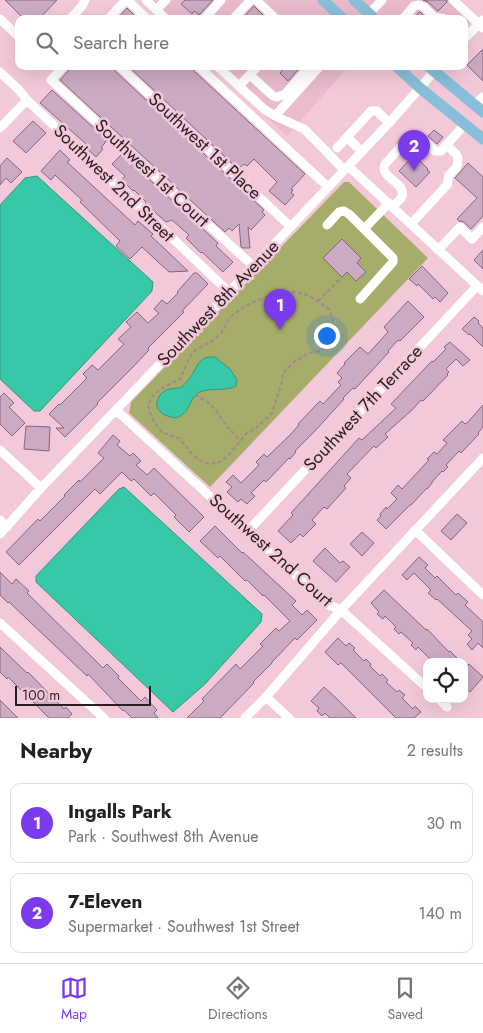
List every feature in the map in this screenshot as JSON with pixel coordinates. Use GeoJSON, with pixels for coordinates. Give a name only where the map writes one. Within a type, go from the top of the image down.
{"type":"FeatureCollection","features":[{"type":"Feature","properties":{"kind":"main road"},"geometry":{"type":"LineString","coordinates":[[323,0],[339,15]]}},
{"type":"Feature","properties":{"kind":"main road"},"geometry":{"type":"LineString","coordinates":[[354,0],[371,15]]}},
{"type":"Feature","properties":{"kind":"main road"},"geometry":{"type":"LineString","coordinates":[[400,70],[483,139]]}},
{"type":"Feature","properties":{"kind":"main road"},"geometry":{"type":"LineString","coordinates":[[436,70],[480,105]]}},
{"type":"Feature","properties":{"kind":"street"},"geometry":{"type":"LineString","coordinates":[[74,15],[85,0]]}},
{"type":"Feature","properties":{"kind":"street"},"geometry":{"type":"LineString","coordinates":[[112,15],[126,0],[143,15]]}},
{"type":"Feature","properties":{"kind":"street"},"geometry":{"type":"LineString","coordinates":[[146,0],[162,15]]}},
{"type":"Feature","properties":{"kind":"street"},"geometry":{"type":"LineString","coordinates":[[156,10],[166,0]]}},
{"type":"Feature","properties":{"kind":"street"},"geometry":{"type":"LineString","coordinates":[[208,15],[221,0]]}},
{"type":"Feature","properties":{"kind":"street"},"geometry":{"type":"LineString","coordinates":[[237,15],[251,0]]}},
{"type":"Feature","properties":{"kind":"street"},"geometry":{"type":"LineString","coordinates":[[256,0],[272,15]]}},
{"type":"Feature","properties":{"kind":"street"},"geometry":{"type":"LineString","coordinates":[[264,7],[270,0]]}},
{"type":"Feature","properties":{"kind":"street"},"geometry":{"type":"LineString","coordinates":[[373,15],[382,0]]}},
{"type":"Feature","properties":{"kind":"street"},"geometry":{"type":"LineString","coordinates":[[453,0],[482,24],[468,36]]}},
{"type":"Feature","properties":{"kind":"street"},"geometry":{"type":"LineString","coordinates":[[406,15],[414,6],[419,5],[433,15]]}},
{"type":"Feature","properties":{"kind":"street"},"geometry":{"type":"LineString","coordinates":[[2,26],[15,34]]}},
{"type":"Feature","properties":{"kind":"street","name":"Southwest 1st Court"},"geometry":{"type":"LineString","coordinates":[[60,70],[51,80],[253,266]]}},
{"type":"Feature","properties":{"kind":"street","name":"Southwest 1st Place"},"geometry":{"type":"LineString","coordinates":[[123,70],[291,227]]}},
{"type":"Feature","properties":{"kind":"street"},"geometry":{"type":"LineString","coordinates":[[202,70],[328,187]]}},
{"type":"Feature","properties":{"kind":"street"},"geometry":{"type":"LineString","coordinates":[[221,70],[254,101],[275,116],[304,129],[333,159],[390,205],[480,289]]}},
{"type":"Feature","properties":{"kind":"street"},"geometry":{"type":"LineString","coordinates":[[239,86],[254,70]]}},
{"type":"Feature","properties":{"kind":"street"},"geometry":{"type":"LineString","coordinates":[[250,74],[273,96],[278,97],[285,94],[306,70]]}},
{"type":"Feature","properties":{"kind":"street"},"geometry":{"type":"LineString","coordinates":[[275,116],[316,70]]}},
{"type":"Feature","properties":{"kind":"street","name":"Southwest 8th Avenue"},"geometry":{"type":"LineString","coordinates":[[0,534],[41,488],[361,152],[420,88],[433,70]]}},
{"type":"Feature","properties":{"kind":"street","name":"Southwest 2nd Street"},"geometry":{"type":"LineString","coordinates":[[0,72],[229,292]]}},
{"type":"Feature","properties":{"kind":"street"},"geometry":{"type":"LineString","coordinates":[[0,128],[27,100]]}},
{"type":"Feature","properties":{"kind":"street"},"geometry":{"type":"LineString","coordinates":[[337,148],[371,111],[377,111],[388,123]]}},
{"type":"Feature","properties":{"kind":"street"},"geometry":{"type":"LineString","coordinates":[[364,229],[400,198],[402,194],[402,190],[385,172],[384,168],[385,164],[410,137],[414,135],[419,136],[435,151],[441,151],[465,124]]}},
{"type":"Feature","properties":{"kind":"street"},"geometry":{"type":"LineString","coordinates":[[347,138],[361,152]]}},
{"type":"Feature","properties":{"kind":"street"},"geometry":{"type":"LineString","coordinates":[[410,224],[447,185],[449,175],[457,167],[458,158],[456,154],[446,145]]}},
{"type":"Feature","properties":{"kind":"street"},"geometry":{"type":"LineString","coordinates":[[327,225],[339,212],[344,211],[394,258],[393,262],[360,299]]}},
{"type":"Feature","properties":{"kind":"street"},"geometry":{"type":"LineString","coordinates":[[438,250],[460,227],[472,239],[483,227]]}},
{"type":"Feature","properties":{"kind":"street","name":"Southwest 7th Terrace"},"geometry":{"type":"LineString","coordinates":[[248,531],[480,289]]}},
{"type":"Feature","properties":{"kind":"street","name":"Southwest 2nd Court"},"geometry":{"type":"LineString","coordinates":[[116,410],[327,604],[341,610],[423,684]]}},
{"type":"Feature","properties":{"kind":"street"},"geometry":{"type":"LineString","coordinates":[[0,450],[41,488]]}},
{"type":"Feature","properties":{"kind":"street"},"geometry":{"type":"LineString","coordinates":[[246,718],[341,610],[483,458]]}},
{"type":"Feature","properties":{"kind":"street"},"geometry":{"type":"LineString","coordinates":[[0,520],[7,527]]}},
{"type":"Feature","properties":{"kind":"street"},"geometry":{"type":"LineString","coordinates":[[415,530],[483,595]]}},
{"type":"Feature","properties":{"kind":"street"},"geometry":{"type":"LineString","coordinates":[[0,623],[104,718]]}},
{"type":"Feature","properties":{"kind":"street"},"geometry":{"type":"LineString","coordinates":[[266,697],[289,718]]}},
{"type":"Feature","properties":{"kind":"street"},"geometry":{"type":"LineString","coordinates":[[443,703],[446,706]]}},
{"type":"Feature","properties":{"kind":"path"},"geometry":{"type":"LineString","coordinates":[[318,300],[342,277]]}},
{"type":"Feature","properties":{"kind":"path"},"geometry":{"type":"LineString","coordinates":[[285,292],[304,294],[318,300],[330,310],[334,325],[329,345],[295,361],[283,373],[272,413],[240,441],[228,456],[220,462],[210,464],[202,462],[180,439],[162,432],[150,413],[148,405],[152,397],[160,389],[180,379],[189,359],[196,350],[218,337],[224,329],[226,322],[235,312],[266,297],[285,292]]}},
{"type":"Feature","properties":{"kind":"path"},"geometry":{"type":"LineString","coordinates":[[196,394],[199,398],[206,400],[213,406],[228,428],[240,441]]}},
{"type":"Feature","properties":{"kind":"shaded area"},"geometry":{"type":"Polygon","coordinates":[[[153,0],[447,0],[463,15],[155,15],[146,7],[153,0]]]}},
{"type":"Feature","properties":{"kind":"shaded area"},"geometry":{"type":"Polygon","coordinates":[[[215,70],[345,70],[287,136],[215,70]]]}},
{"type":"Feature","properties":{"kind":"shaded area"},"geometry":{"type":"Polygon","coordinates":[[[37,176],[153,282],[152,291],[40,411],[34,411],[0,379],[0,205],[25,178],[37,176]]]}},
{"type":"Feature","properties":{"kind":"shaded area"},"geometry":{"type":"Polygon","coordinates":[[[344,182],[349,182],[428,258],[210,487],[129,413],[131,402],[344,182]]]}},
{"type":"Feature","properties":{"kind":"shaded area"},"geometry":{"type":"Polygon","coordinates":[[[208,357],[215,357],[230,369],[237,380],[236,386],[200,392],[193,398],[185,412],[176,418],[160,412],[157,402],[161,394],[167,390],[182,387],[191,377],[199,363],[208,357]]]}},
{"type":"Feature","properties":{"kind":"shaded area"},"geometry":{"type":"Polygon","coordinates":[[[124,487],[262,614],[261,622],[205,684],[173,712],[36,582],[36,576],[119,489],[124,487]]]}},
{"type":"Feature","properties":{"kind":"building"},"geometry":{"type":"Polygon","coordinates":[[[5,0],[57,0],[43,15],[20,15],[5,0]]]}},
{"type":"Feature","properties":{"kind":"building"},"geometry":{"type":"Polygon","coordinates":[[[185,0],[213,0],[199,15],[194,11],[192,14],[181,4],[185,0]]]}},
{"type":"Feature","properties":{"kind":"building"},"geometry":{"type":"Polygon","coordinates":[[[423,0],[447,0],[447,2],[438,11],[423,0]]]}},
{"type":"Feature","properties":{"kind":"building"},"geometry":{"type":"Polygon","coordinates":[[[254,6],[263,15],[246,15],[254,6]]]}},
{"type":"Feature","properties":{"kind":"building"},"geometry":{"type":"Polygon","coordinates":[[[127,8],[134,15],[121,15],[127,8]]]}},
{"type":"Feature","properties":{"kind":"building"},"geometry":{"type":"Polygon","coordinates":[[[483,49],[483,81],[468,66],[483,49]]]}},
{"type":"Feature","properties":{"kind":"building"},"geometry":{"type":"Polygon","coordinates":[[[69,70],[115,70],[264,210],[262,212],[265,215],[251,230],[248,227],[250,248],[241,247],[239,224],[232,231],[229,228],[225,232],[60,80],[69,70]]]}},
{"type":"Feature","properties":{"kind":"building"},"geometry":{"type":"Polygon","coordinates":[[[132,70],[193,70],[305,174],[291,189],[293,190],[291,193],[294,195],[285,205],[269,191],[277,182],[254,159],[247,166],[244,164],[238,169],[132,70]]]}},
{"type":"Feature","properties":{"kind":"building"},"geometry":{"type":"Polygon","coordinates":[[[283,70],[298,70],[288,81],[280,73],[283,70]]]}},
{"type":"Feature","properties":{"kind":"building"},"geometry":{"type":"Polygon","coordinates":[[[52,90],[107,140],[101,148],[103,149],[96,157],[84,146],[86,144],[40,103],[52,90]]]}},
{"type":"Feature","properties":{"kind":"building"},"geometry":{"type":"Polygon","coordinates":[[[33,121],[46,133],[26,153],[13,141],[33,121]]]}},
{"type":"Feature","properties":{"kind":"building"},"geometry":{"type":"Polygon","coordinates":[[[434,130],[443,137],[437,144],[428,136],[434,130]]]}},
{"type":"Feature","properties":{"kind":"building"},"geometry":{"type":"Polygon","coordinates":[[[60,150],[70,160],[67,162],[135,225],[138,221],[153,234],[151,236],[188,271],[169,272],[142,247],[130,259],[116,246],[120,241],[80,202],[82,200],[55,175],[51,180],[41,171],[60,150]]]}},
{"type":"Feature","properties":{"kind":"building"},"geometry":{"type":"Polygon","coordinates":[[[122,154],[218,243],[216,246],[233,262],[223,272],[186,238],[189,235],[172,220],[166,222],[122,180],[125,176],[112,164],[122,154]]]}},
{"type":"Feature","properties":{"kind":"building"},"geometry":{"type":"Polygon","coordinates":[[[413,156],[430,172],[416,187],[399,171],[413,156]]]}},
{"type":"Feature","properties":{"kind":"building"},"geometry":{"type":"Polygon","coordinates":[[[7,158],[22,172],[11,183],[6,178],[0,185],[0,166],[7,158]]]}},
{"type":"Feature","properties":{"kind":"building"},"geometry":{"type":"Polygon","coordinates":[[[468,163],[483,177],[483,216],[471,229],[464,222],[457,219],[477,198],[455,178],[468,163]]]}},
{"type":"Feature","properties":{"kind":"building"},"geometry":{"type":"Polygon","coordinates":[[[342,239],[361,258],[357,263],[366,272],[356,281],[347,272],[342,277],[323,258],[342,239]]]}},
{"type":"Feature","properties":{"kind":"building"},"geometry":{"type":"Polygon","coordinates":[[[483,250],[483,269],[474,260],[483,250]]]}},
{"type":"Feature","properties":{"kind":"building"},"geometry":{"type":"Polygon","coordinates":[[[422,266],[448,293],[440,302],[435,297],[433,299],[418,284],[417,286],[409,279],[422,266]]]}},
{"type":"Feature","properties":{"kind":"building"},"geometry":{"type":"Polygon","coordinates":[[[194,273],[197,273],[208,284],[182,311],[184,312],[148,348],[149,350],[65,437],[56,428],[64,428],[49,414],[87,378],[83,374],[92,365],[98,370],[124,344],[118,339],[131,327],[126,322],[137,312],[148,323],[159,313],[154,309],[162,300],[167,304],[194,273]]]}},
{"type":"Feature","properties":{"kind":"building"},"geometry":{"type":"Polygon","coordinates":[[[408,301],[424,317],[400,341],[398,340],[355,389],[353,388],[343,398],[290,459],[266,482],[264,480],[251,493],[255,496],[247,504],[241,499],[238,502],[227,492],[232,487],[226,482],[233,475],[241,483],[259,465],[256,462],[264,454],[267,457],[290,435],[320,401],[323,404],[341,385],[338,382],[342,378],[337,373],[344,363],[360,347],[368,354],[388,332],[384,327],[408,301]]]}},
{"type":"Feature","properties":{"kind":"building"},"geometry":{"type":"Polygon","coordinates":[[[474,317],[483,328],[483,347],[462,329],[474,317]]]}},
{"type":"Feature","properties":{"kind":"building"},"geometry":{"type":"Polygon","coordinates":[[[450,342],[470,360],[463,366],[456,359],[446,369],[449,372],[448,375],[423,401],[421,400],[385,434],[388,437],[376,448],[374,446],[347,474],[351,478],[344,486],[346,488],[327,509],[324,507],[312,520],[316,524],[303,537],[300,534],[291,543],[278,531],[293,515],[291,513],[359,438],[362,440],[396,408],[391,404],[446,349],[444,347],[450,342]]]}},
{"type":"Feature","properties":{"kind":"building"},"geometry":{"type":"Polygon","coordinates":[[[4,393],[14,403],[9,407],[25,423],[12,436],[0,424],[0,397],[4,393]]]}},
{"type":"Feature","properties":{"kind":"building"},"geometry":{"type":"Polygon","coordinates":[[[483,405],[483,427],[479,434],[461,453],[459,451],[446,465],[448,467],[386,529],[377,520],[386,507],[387,509],[397,499],[391,493],[398,485],[402,489],[429,460],[427,459],[434,452],[437,454],[447,443],[443,440],[462,421],[465,424],[467,423],[483,405]]]}},
{"type":"Feature","properties":{"kind":"building"},"geometry":{"type":"Polygon","coordinates":[[[26,426],[50,427],[49,451],[24,449],[26,426]]]}},
{"type":"Feature","properties":{"kind":"building"},"geometry":{"type":"Polygon","coordinates":[[[113,435],[120,441],[117,445],[130,456],[133,453],[141,461],[136,465],[147,475],[154,468],[204,517],[189,532],[174,517],[176,515],[154,493],[151,496],[134,479],[131,481],[122,472],[100,494],[95,489],[19,565],[6,552],[38,519],[40,521],[79,480],[80,482],[104,458],[98,453],[113,435]]]}},
{"type":"Feature","properties":{"kind":"building"},"geometry":{"type":"Polygon","coordinates":[[[457,514],[467,523],[451,540],[441,531],[457,514]]]}},
{"type":"Feature","properties":{"kind":"building"},"geometry":{"type":"Polygon","coordinates":[[[215,526],[296,601],[292,605],[302,615],[307,610],[317,620],[297,640],[295,638],[220,718],[187,718],[204,701],[202,699],[236,664],[240,669],[263,646],[260,644],[276,628],[279,631],[290,621],[264,595],[247,580],[245,581],[220,556],[218,558],[200,541],[215,526]]]}},
{"type":"Feature","properties":{"kind":"building"},"geometry":{"type":"Polygon","coordinates":[[[362,532],[374,543],[362,556],[350,544],[362,532]]]}},
{"type":"Feature","properties":{"kind":"building"},"geometry":{"type":"Polygon","coordinates":[[[325,548],[340,563],[343,561],[350,567],[336,582],[313,561],[325,548]]]}},
{"type":"Feature","properties":{"kind":"building"},"geometry":{"type":"Polygon","coordinates":[[[419,557],[428,565],[425,568],[435,578],[437,576],[456,595],[458,593],[468,602],[465,605],[483,622],[483,648],[478,643],[472,650],[467,644],[472,639],[468,635],[472,631],[428,593],[431,590],[414,573],[407,580],[402,575],[419,557]]]}},
{"type":"Feature","properties":{"kind":"building"},"geometry":{"type":"Polygon","coordinates":[[[0,572],[12,584],[16,579],[29,591],[27,593],[103,668],[107,664],[141,701],[145,697],[157,710],[154,713],[158,718],[132,718],[123,711],[88,674],[87,676],[0,595],[0,572]]]}},
{"type":"Feature","properties":{"kind":"building"},"geometry":{"type":"Polygon","coordinates":[[[384,590],[457,658],[429,658],[418,647],[416,650],[411,645],[413,643],[401,632],[399,634],[394,629],[396,627],[385,616],[383,619],[377,614],[379,612],[371,603],[384,590]]]}},
{"type":"Feature","properties":{"kind":"building"},"geometry":{"type":"Polygon","coordinates":[[[338,638],[346,646],[349,643],[355,648],[353,650],[364,661],[366,659],[380,676],[382,674],[388,680],[386,682],[397,692],[399,690],[405,695],[402,698],[413,709],[415,706],[421,712],[414,718],[396,718],[341,663],[338,665],[325,652],[338,638]]]}},
{"type":"Feature","properties":{"kind":"building"},"geometry":{"type":"Polygon","coordinates":[[[0,647],[28,672],[64,709],[66,707],[72,714],[68,718],[49,718],[8,677],[7,679],[0,672],[0,647]]]}},
{"type":"Feature","properties":{"kind":"building"},"geometry":{"type":"Polygon","coordinates":[[[468,665],[483,677],[470,692],[468,690],[468,665]]]}},
{"type":"Feature","properties":{"kind":"building"},"geometry":{"type":"Polygon","coordinates":[[[324,687],[356,718],[330,718],[325,713],[322,716],[317,711],[319,708],[311,701],[324,687]]]}},
{"type":"Feature","properties":{"kind":"building"},"geometry":{"type":"Polygon","coordinates":[[[0,700],[18,718],[0,718],[0,700]]]}},
{"type":"Feature","properties":{"kind":"place","name":"7-Eleven"},"geometry":{"type":"Point","coordinates":[414,171]}},
{"type":"Feature","properties":{"kind":"place","name":"Ingalls Park"},"geometry":{"type":"Point","coordinates":[280,330]}}]}
